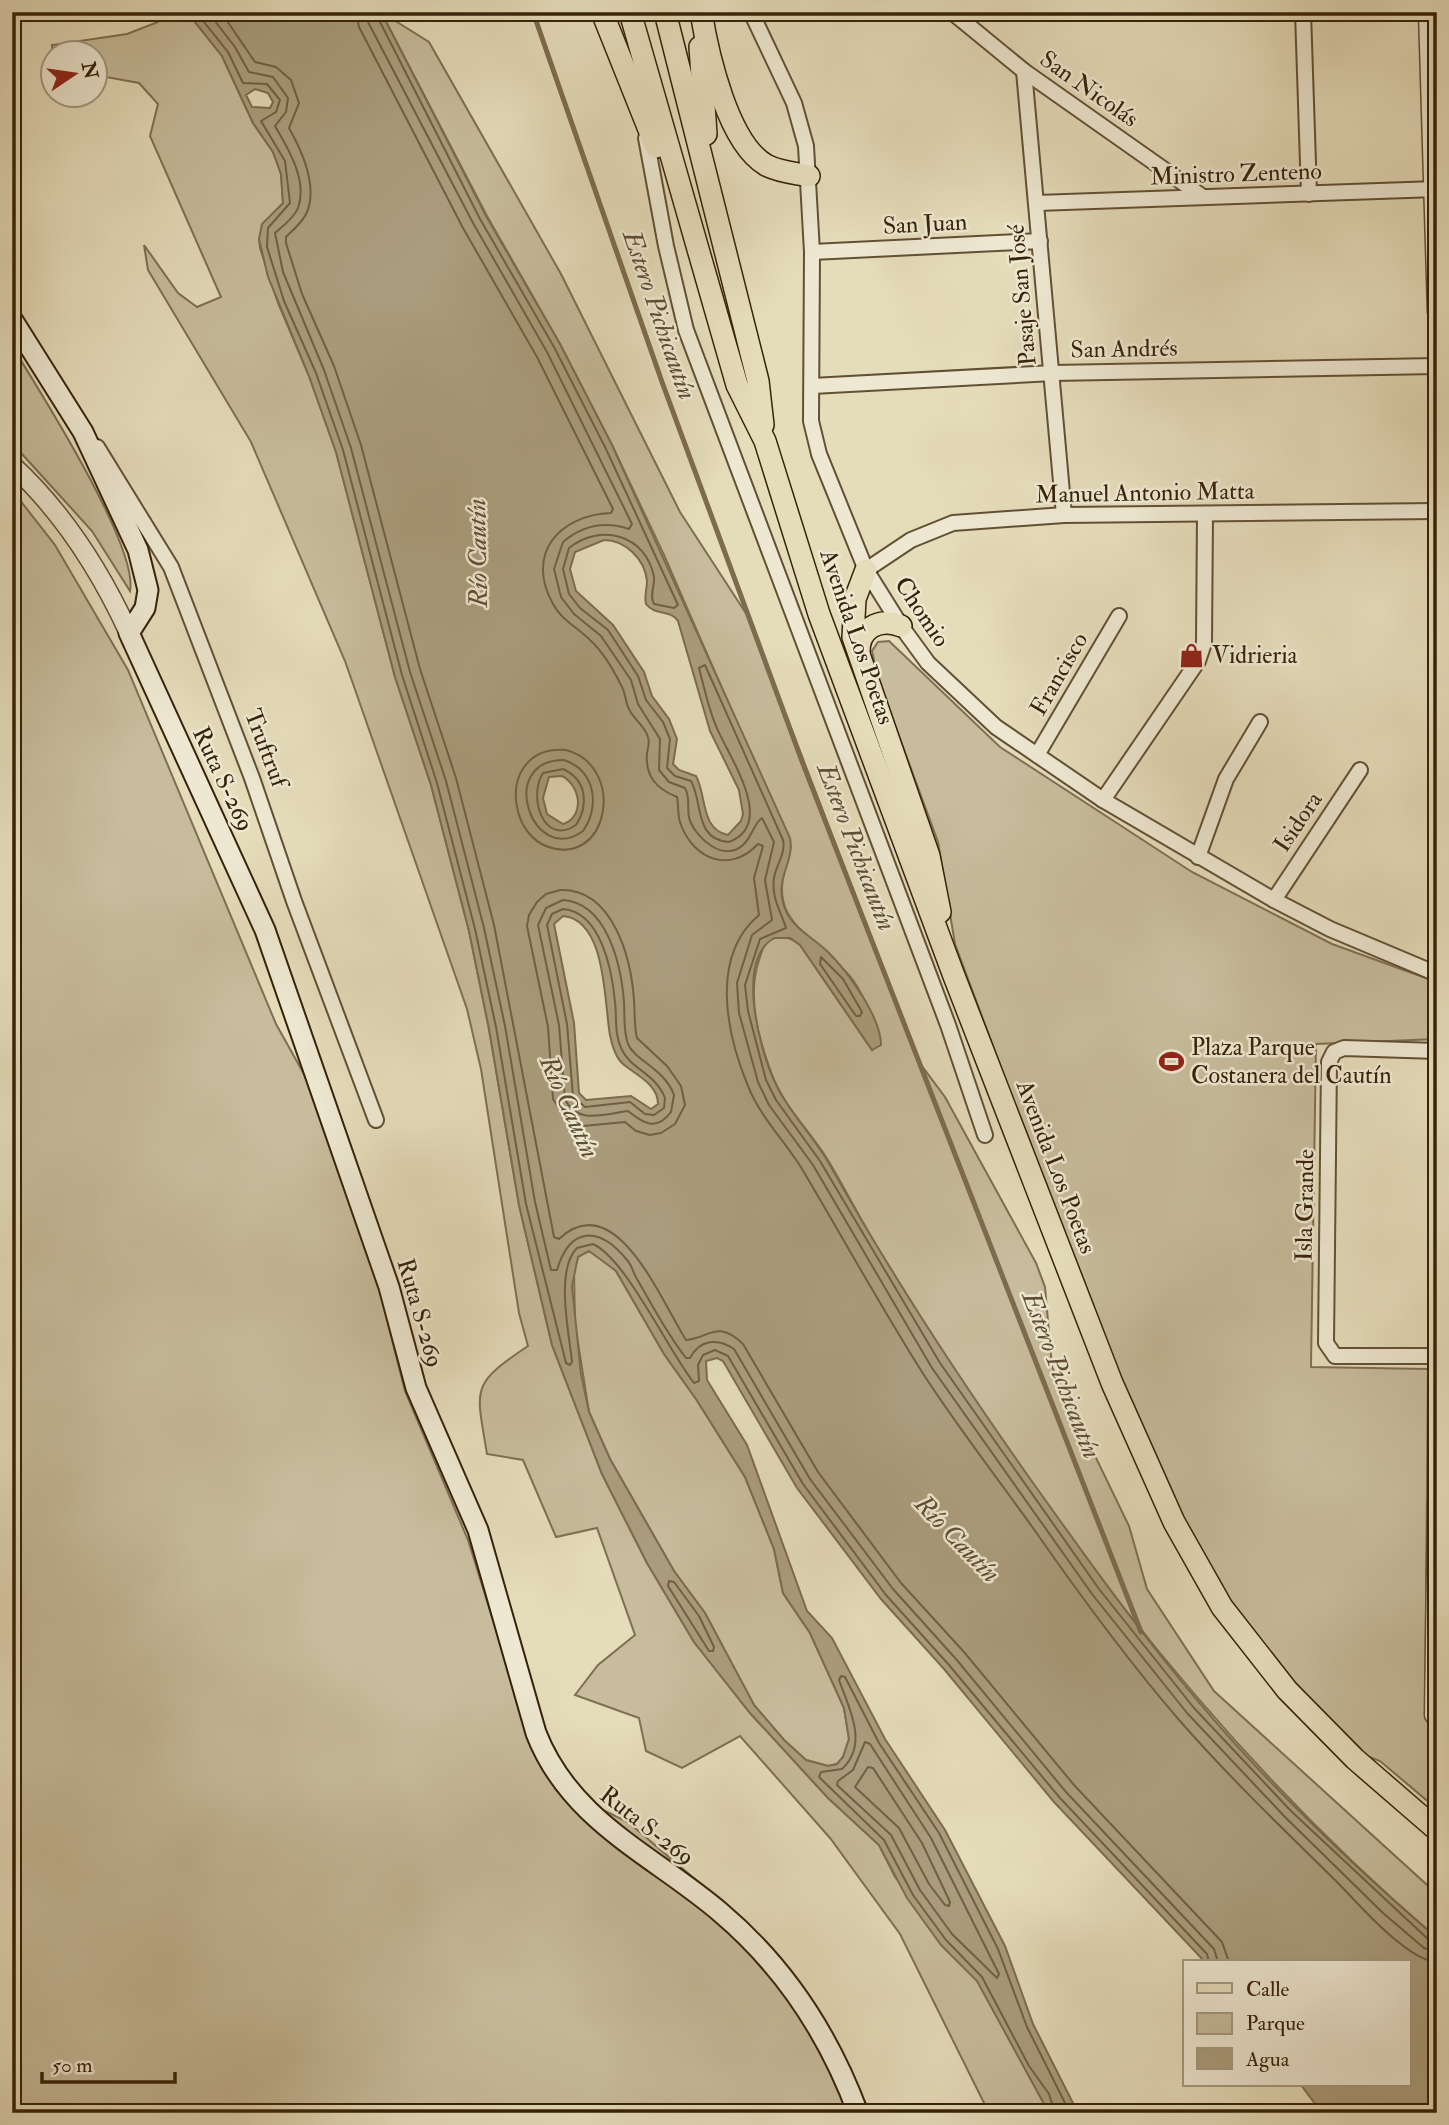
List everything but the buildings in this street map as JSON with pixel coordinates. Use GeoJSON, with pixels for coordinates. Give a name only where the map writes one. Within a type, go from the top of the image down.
{"type":"FeatureCollection","features":[{"type":"Feature","properties":{"kind":"main road"},"geometry":{"type":"LineString","coordinates":[[602,12],[709,282]]}},
{"type":"Feature","properties":{"kind":"main road","name":"Avenida Los Poetas"},"geometry":{"type":"LineString","coordinates":[[630,12],[737,385],[765,441],[819,614],[942,945],[1112,1383],[1174,1522],[1215,1595],[1287,1690],[1355,1759],[1437,1830]]}},
{"type":"Feature","properties":{"kind":"main road","name":"Avenida Los Poetas"},"geometry":{"type":"LineString","coordinates":[[665,12],[758,381],[765,441]]}},
{"type":"Feature","properties":{"kind":"main road"},"geometry":{"type":"LineString","coordinates":[[699,12],[712,195]]}},
{"type":"Feature","properties":{"kind":"main road"},"geometry":{"type":"LineString","coordinates":[[699,12],[729,116],[741,141],[765,165],[809,176]]}},
{"type":"Feature","properties":{"kind":"main road","name":"Truftruf"},"geometry":{"type":"LineString","coordinates":[[12,318],[72,413],[145,572],[148,590],[145,608],[129,633]]}},
{"type":"Feature","properties":{"kind":"main road"},"geometry":{"type":"LineString","coordinates":[[866,570],[853,611],[853,637],[929,856],[939,900],[942,945]]}},
{"type":"Feature","properties":{"kind":"main road"},"geometry":{"type":"LineString","coordinates":[[859,656],[860,639],[871,627],[886,622],[901,626]]}},
{"type":"Feature","properties":{"kind":"main road","name":"Ruta S-269"},"geometry":{"type":"LineString","coordinates":[[129,633],[265,930],[389,1287],[416,1388],[478,1530],[536,1733],[548,1762],[581,1805],[720,1912],[767,1958],[822,2034],[858,2113]]}},
{"type":"Feature","properties":{"kind":"street","name":"Chomio"},"geometry":{"type":"LineString","coordinates":[[751,12],[794,103],[806,146],[812,252],[811,421],[819,454],[866,570],[901,626],[928,663],[996,727],[1103,800],[1198,857],[1329,929],[1437,974]]}},
{"type":"Feature","properties":{"kind":"street","name":"San Nicolás"},"geometry":{"type":"LineString","coordinates":[[952,12],[1024,71],[1203,197]]}},
{"type":"Feature","properties":{"kind":"street"},"geometry":{"type":"LineString","coordinates":[[1303,12],[1310,194]]}},
{"type":"Feature","properties":{"kind":"street"},"geometry":{"type":"LineString","coordinates":[[1428,12],[1437,312]]}},
{"type":"Feature","properties":{"kind":"street","name":"Pasaje San José"},"geometry":{"type":"LineString","coordinates":[[1024,71],[1064,515]]}},
{"type":"Feature","properties":{"kind":"street"},"geometry":{"type":"LineString","coordinates":[[639,103],[666,246],[686,330],[948,1025],[985,1135]]}},
{"type":"Feature","properties":{"kind":"street","name":"Ministro Zenteno"},"geometry":{"type":"LineString","coordinates":[[1037,203],[1434,189]]}},
{"type":"Feature","properties":{"kind":"street","name":"San Juan"},"geometry":{"type":"LineString","coordinates":[[812,252],[1041,241]]}},
{"type":"Feature","properties":{"kind":"street","name":"San Andrés"},"geometry":{"type":"LineString","coordinates":[[812,386],[1053,373],[1437,366]]}},
{"type":"Feature","properties":{"kind":"street","name":"Truftruf"},"geometry":{"type":"LineString","coordinates":[[72,413],[106,460],[171,567],[252,778],[294,901],[376,1119]]}},
{"type":"Feature","properties":{"kind":"street","name":"Ruta S-269"},"geometry":{"type":"LineString","coordinates":[[12,465],[46,499],[86,552],[129,633]]}},
{"type":"Feature","properties":{"kind":"street","name":"Manuel Antonio Matta"},"geometry":{"type":"LineString","coordinates":[[866,570],[911,540],[953,523],[1064,515],[1437,511]]}},
{"type":"Feature","properties":{"kind":"street"},"geometry":{"type":"LineString","coordinates":[[1103,800],[1198,661],[1204,643],[1205,515]]}},
{"type":"Feature","properties":{"kind":"street","name":"Francisco"},"geometry":{"type":"LineString","coordinates":[[1037,755],[1119,616]]}},
{"type":"Feature","properties":{"kind":"street"},"geometry":{"type":"LineString","coordinates":[[1198,857],[1226,779],[1260,722]]}},
{"type":"Feature","properties":{"kind":"street","name":"Isidora"},"geometry":{"type":"LineString","coordinates":[[1274,900],[1360,770]]}},
{"type":"Feature","properties":{"kind":"street","name":"Isla Grande"},"geometry":{"type":"LineString","coordinates":[[1437,1051],[1344,1048],[1335,1052],[1329,1062],[1326,1343],[1335,1356],[1437,1356]]}},
{"type":"Feature","properties":{"kind":"street"},"geometry":{"type":"LineString","coordinates":[[1435,1716],[1437,1502]]}},
{"type":"Feature","properties":{"kind":"green space"},"geometry":{"type":"Polygon","coordinates":[[[161,12],[187,12],[222,56],[253,123],[273,152],[281,174],[283,203],[259,239],[260,248],[278,303],[309,376],[336,452],[395,677],[431,785],[469,931],[519,1205],[552,1345],[602,1474],[647,1563],[694,1642],[750,1713],[828,1798],[879,1845],[895,1877],[977,1980],[1049,2113],[989,2113],[900,1934],[830,1838],[740,1736],[682,1768],[646,1751],[639,1718],[575,1695],[598,1665],[635,1635],[597,1528],[556,1537],[523,1460],[487,1454],[481,1414],[482,1390],[496,1370],[528,1346],[519,1313],[481,1069],[467,1009],[345,661],[251,442],[148,270],[144,245],[178,293],[197,307],[221,297],[150,136],[158,104],[139,83],[108,77],[108,38],[100,38],[127,34],[158,22],[161,12]]]}},
{"type":"Feature","properties":{"kind":"green space"},"geometry":{"type":"Polygon","coordinates":[[[381,12],[429,42],[561,274],[680,512],[749,618],[919,1062],[945,1097],[1036,1263],[1045,1287],[1052,1367],[1129,1526],[1147,1589],[1214,1691],[1437,1894],[1437,1938],[1352,1862],[1273,1781],[1197,1697],[1125,1610],[992,1427],[870,1235],[826,1157],[782,1095],[762,1045],[754,1002],[756,974],[762,951],[769,941],[783,937],[800,945],[872,1050],[878,1031],[852,979],[803,932],[785,907],[782,892],[784,872],[791,847],[664,555],[560,344],[487,216],[381,12]]]}},
{"type":"Feature","properties":{"kind":"green space"},"geometry":{"type":"Polygon","coordinates":[[[12,346],[64,431],[104,506],[129,570],[130,591],[92,531],[12,443],[12,346]]]}},
{"type":"Feature","properties":{"kind":"green space"},"geometry":{"type":"Polygon","coordinates":[[[12,490],[55,545],[128,670],[276,1024],[309,1083],[377,1280],[405,1391],[468,1540],[528,1733],[557,1791],[568,1793],[628,1822],[710,1892],[837,2050],[871,2113],[12,2113],[12,490]]]}},
{"type":"Feature","properties":{"kind":"green space"},"geometry":{"type":"Polygon","coordinates":[[[889,641],[1000,747],[1192,872],[1332,944],[1437,982],[1437,1039],[1316,1044],[1311,1367],[1428,1369],[1425,1718],[1437,1719],[1437,1809],[1380,1761],[1359,1753],[1294,1683],[1226,1595],[1181,1518],[1129,1411],[955,944],[938,842],[878,679],[872,651],[878,642],[889,641]]]}},
{"type":"Feature","properties":{"kind":"green space"},"geometry":{"type":"Polygon","coordinates":[[[586,1251],[597,1254],[616,1271],[664,1354],[745,1477],[774,1549],[783,1593],[810,1633],[844,1708],[849,1739],[843,1757],[837,1764],[828,1766],[806,1760],[784,1740],[754,1705],[705,1613],[674,1571],[610,1459],[589,1412],[575,1324],[574,1271],[578,1257],[586,1251]]]}},
{"type":"Feature","properties":{"kind":"water","name":"Río Cautín"},"geometry":{"type":"Polygon","coordinates":[[[187,12],[381,12],[486,216],[560,344],[612,445],[790,838],[790,856],[781,890],[786,911],[794,923],[828,952],[845,971],[876,1021],[881,1045],[872,1050],[800,945],[790,938],[774,938],[762,949],[753,984],[762,1046],[779,1090],[824,1156],[904,1290],[981,1409],[1135,1623],[1225,1733],[1283,1794],[1374,1883],[1437,1938],[1437,2113],[1322,2113],[1302,2086],[1410,2086],[1410,1960],[1203,1960],[1054,1802],[944,1669],[881,1599],[797,1488],[723,1361],[717,1358],[706,1361],[707,1380],[747,1445],[807,1611],[832,1638],[885,1739],[945,1830],[1005,1946],[1033,2024],[1078,2113],[1049,2113],[977,1981],[941,1945],[907,1898],[879,1845],[828,1798],[750,1713],[694,1642],[647,1563],[602,1474],[552,1345],[519,1205],[469,931],[431,785],[395,677],[336,452],[309,376],[268,277],[259,239],[262,224],[283,203],[281,174],[273,152],[253,123],[222,56],[187,12]],[[255,89],[246,95],[252,107],[270,108],[273,102],[268,93],[255,89]],[[604,540],[575,552],[570,569],[576,591],[613,625],[644,672],[652,696],[669,719],[677,739],[673,764],[679,770],[696,776],[708,819],[719,832],[728,835],[741,821],[743,814],[739,790],[710,731],[678,621],[675,617],[654,610],[646,604],[645,573],[633,552],[619,543],[604,540]],[[562,776],[549,777],[543,798],[547,814],[563,824],[575,814],[578,800],[573,786],[562,776]],[[563,916],[554,924],[574,1023],[579,1093],[586,1100],[631,1096],[651,1109],[658,1104],[654,1091],[620,1061],[613,1047],[596,947],[588,932],[577,921],[563,916]],[[589,1251],[578,1257],[572,1286],[581,1374],[589,1412],[610,1459],[674,1571],[705,1613],[754,1705],[784,1740],[806,1760],[828,1766],[837,1764],[843,1757],[849,1739],[844,1708],[810,1633],[783,1593],[774,1549],[745,1477],[664,1354],[616,1271],[589,1251]]]}},
{"type":"Feature","properties":{"kind":"waterway","name":"Estero Pichicautín"},"geometry":{"type":"LineString","coordinates":[[533,12],[662,382],[803,764],[1141,1632]]}},
{"type":"Feature","properties":{"kind":"place","name":"Vidrieria"},"geometry":{"type":"Point","coordinates":[1192,655]}},
{"type":"Feature","properties":{"kind":"place","name":"Plaza Parque Costanera del Cautín"},"geometry":{"type":"Point","coordinates":[1171,1061]}}]}
